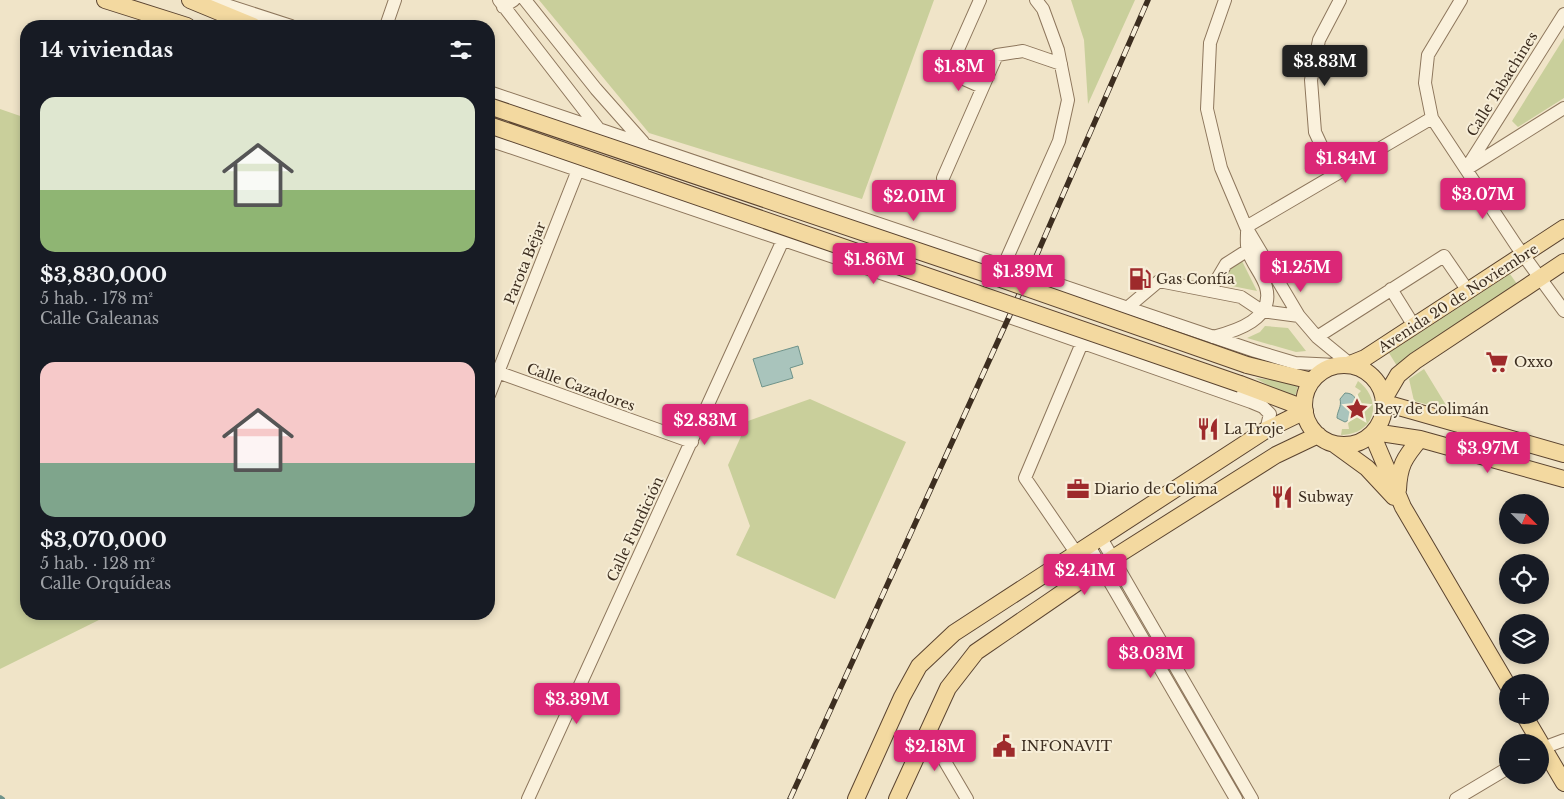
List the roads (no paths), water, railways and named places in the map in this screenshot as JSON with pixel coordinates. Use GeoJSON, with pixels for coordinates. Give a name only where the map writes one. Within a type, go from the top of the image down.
{"type":"FeatureCollection","features":[{"type":"Feature","properties":{"kind":"main road"},"geometry":{"type":"LineString","coordinates":[[105,0],[156,20]]}},
{"type":"Feature","properties":{"kind":"main road"},"geometry":{"type":"LineString","coordinates":[[190,0],[238,20]]}},
{"type":"Feature","properties":{"kind":"main road"},"geometry":{"type":"LineString","coordinates":[[495,108],[1007,281],[1247,365],[1312,381]]}},
{"type":"Feature","properties":{"kind":"main road"},"geometry":{"type":"LineString","coordinates":[[495,127],[1240,384],[1304,409]]}},
{"type":"Feature","properties":{"kind":"main road","name":"Avenida 20 de Noviembre"},"geometry":{"type":"LineString","coordinates":[[1343,364],[1365,358],[1564,228]]}},
{"type":"Feature","properties":{"kind":"main road","name":"Avenida 20 de Noviembre"},"geometry":{"type":"LineString","coordinates":[[1384,401],[1398,375],[1415,361],[1564,262]]}},
{"type":"Feature","properties":{"kind":"main road"},"geometry":{"type":"LineString","coordinates":[[1334,444],[1350,445],[1373,433],[1382,418],[1384,401],[1377,381],[1371,374],[1343,364],[1327,368],[1312,381],[1306,395],[1304,409],[1312,429],[1366,468],[1400,501]]}},
{"type":"Feature","properties":{"kind":"main road"},"geometry":{"type":"LineString","coordinates":[[1384,401],[1564,454]]}},
{"type":"Feature","properties":{"kind":"main road"},"geometry":{"type":"LineString","coordinates":[[856,799],[902,696],[919,666],[954,633],[1266,430],[1304,409]]}},
{"type":"Feature","properties":{"kind":"main road"},"geometry":{"type":"LineString","coordinates":[[1373,433],[1420,439],[1564,479]]}},
{"type":"Feature","properties":{"kind":"main road"},"geometry":{"type":"LineString","coordinates":[[1373,433],[1400,501],[1501,674]]}},
{"type":"Feature","properties":{"kind":"main road"},"geometry":{"type":"LineString","coordinates":[[897,799],[948,688],[976,652],[1107,562],[1276,455],[1318,435]]}},
{"type":"Feature","properties":{"kind":"main road"},"geometry":{"type":"LineString","coordinates":[[1400,501],[1399,471],[1404,460],[1420,439]]}},
{"type":"Feature","properties":{"kind":"main road"},"geometry":{"type":"LineString","coordinates":[[1549,759],[1564,783]]}},
{"type":"Feature","properties":{"kind":"street"},"geometry":{"type":"LineString","coordinates":[[211,0],[273,20]]}},
{"type":"Feature","properties":{"kind":"street"},"geometry":{"type":"LineString","coordinates":[[388,20],[395,0]]}},
{"type":"Feature","properties":{"kind":"street"},"geometry":{"type":"LineString","coordinates":[[514,0],[501,4],[598,128]]}},
{"type":"Feature","properties":{"kind":"street"},"geometry":{"type":"LineString","coordinates":[[525,0],[596,89],[645,144]]}},
{"type":"Feature","properties":{"kind":"street"},"geometry":{"type":"LineString","coordinates":[[980,0],[948,72],[982,87]]}},
{"type":"Feature","properties":{"kind":"street"},"geometry":{"type":"LineString","coordinates":[[1007,268],[1059,141],[1068,100],[1061,64],[1043,10],[1036,0]]}},
{"type":"Feature","properties":{"kind":"street"},"geometry":{"type":"LineString","coordinates":[[1225,0],[1210,44],[1207,109],[1220,168],[1246,227],[1299,316],[1316,337],[1343,364]]}},
{"type":"Feature","properties":{"kind":"street"},"geometry":{"type":"LineString","coordinates":[[1335,175],[1315,132],[1311,80],[1319,40],[1340,0]]}},
{"type":"Feature","properties":{"kind":"street"},"geometry":{"type":"LineString","coordinates":[[1461,0],[1428,55],[1425,83],[1432,118],[1523,256],[1541,277],[1564,311]]}},
{"type":"Feature","properties":{"kind":"street","name":"Calle Tabachines"},"geometry":{"type":"LineString","coordinates":[[1466,169],[1564,14]]}},
{"type":"Feature","properties":{"kind":"street"},"geometry":{"type":"LineString","coordinates":[[943,178],[997,55],[1023,51],[1061,64]]}},
{"type":"Feature","properties":{"kind":"street"},"geometry":{"type":"LineString","coordinates":[[495,94],[1213,337],[1295,363],[1343,364]]}},
{"type":"Feature","properties":{"kind":"street"},"geometry":{"type":"LineString","coordinates":[[1466,169],[1564,108]]}},
{"type":"Feature","properties":{"kind":"street"},"geometry":{"type":"LineString","coordinates":[[1246,227],[1432,118]]}},
{"type":"Feature","properties":{"kind":"street"},"geometry":{"type":"LineString","coordinates":[[495,142],[995,312],[1263,406],[1270,414],[1266,430]]}},
{"type":"Feature","properties":{"kind":"street","name":"Parota Béjar"},"geometry":{"type":"LineString","coordinates":[[495,366],[578,170]]}},
{"type":"Feature","properties":{"kind":"street"},"geometry":{"type":"LineString","coordinates":[[1213,337],[1241,329],[1252,322],[1262,311],[1267,299],[1266,287],[1248,250],[1246,227]]}},
{"type":"Feature","properties":{"kind":"street","name":"Calle Fundición"},"geometry":{"type":"LineString","coordinates":[[528,799],[783,240]]}},
{"type":"Feature","properties":{"kind":"street"},"geometry":{"type":"LineString","coordinates":[[1210,290],[1226,264],[1248,250]]}},
{"type":"Feature","properties":{"kind":"street"},"geometry":{"type":"LineString","coordinates":[[1316,337],[1444,256],[1468,291]]}},
{"type":"Feature","properties":{"kind":"street"},"geometry":{"type":"LineString","coordinates":[[995,312],[1004,308],[1010,300],[1015,281],[1007,268]]}},
{"type":"Feature","properties":{"kind":"street"},"geometry":{"type":"LineString","coordinates":[[1127,308],[1159,281],[1241,297],[1262,311],[1299,316]]}},
{"type":"Feature","properties":{"kind":"street"},"geometry":{"type":"LineString","coordinates":[[1041,329],[1035,320],[1033,308],[1037,299],[1047,289],[1060,285]]}},
{"type":"Feature","properties":{"kind":"street"},"geometry":{"type":"LineString","coordinates":[[1391,289],[1414,326]]}},
{"type":"Feature","properties":{"kind":"street"},"geometry":{"type":"LineString","coordinates":[[1082,343],[1025,478],[1089,546],[1107,562],[1252,799]]}},
{"type":"Feature","properties":{"kind":"street","name":"Calle Cazadores"},"geometry":{"type":"LineString","coordinates":[[495,372],[692,442]]}},
{"type":"Feature","properties":{"kind":"street"},"geometry":{"type":"LineString","coordinates":[[1107,562],[1236,799]]}},
{"type":"Feature","properties":{"kind":"street"},"geometry":{"type":"LineString","coordinates":[[927,731],[966,799]]}},
{"type":"Feature","properties":{"kind":"street"},"geometry":{"type":"LineString","coordinates":[[1549,745],[1564,740]]}},
{"type":"Feature","properties":{"kind":"street"},"geometry":{"type":"LineString","coordinates":[[1456,799],[1499,773]]}},
{"type":"Feature","properties":{"kind":"water"},"geometry":{"type":"Polygon","coordinates":[[[798,346],[803,364],[790,368],[793,378],[762,387],[753,359],[798,346]]]}},
{"type":"Feature","properties":{"kind":"water"},"geometry":{"type":"Polygon","coordinates":[[[1345,393],[1351,394],[1354,397],[1356,406],[1353,415],[1345,422],[1337,418],[1340,399],[1345,393]]]}},
{"type":"Feature","properties":{"kind":"railway"},"geometry":{"type":"LineString","coordinates":[[790,799],[1028,275],[1148,0]]}},
{"type":"Feature","properties":{"kind":"place","name":"Gas Confía"},"geometry":{"type":"Point","coordinates":[1140,279]}},
{"type":"Feature","properties":{"kind":"place","name":"Oxxo"},"geometry":{"type":"Point","coordinates":[1497,362]}},
{"type":"Feature","properties":{"kind":"place","name":"Rey de Colimán"},"geometry":{"type":"Point","coordinates":[1357,409]}},
{"type":"Feature","properties":{"kind":"place","name":"La Troje"},"geometry":{"type":"Point","coordinates":[1208,429]}},
{"type":"Feature","properties":{"kind":"place","name":"Diario de Colima"},"geometry":{"type":"Point","coordinates":[1078,489]}},
{"type":"Feature","properties":{"kind":"place","name":"Subway"},"geometry":{"type":"Point","coordinates":[1282,497]}},
{"type":"Feature","properties":{"kind":"place","name":"INFONAVIT"},"geometry":{"type":"Point","coordinates":[1004,746]}}]}
